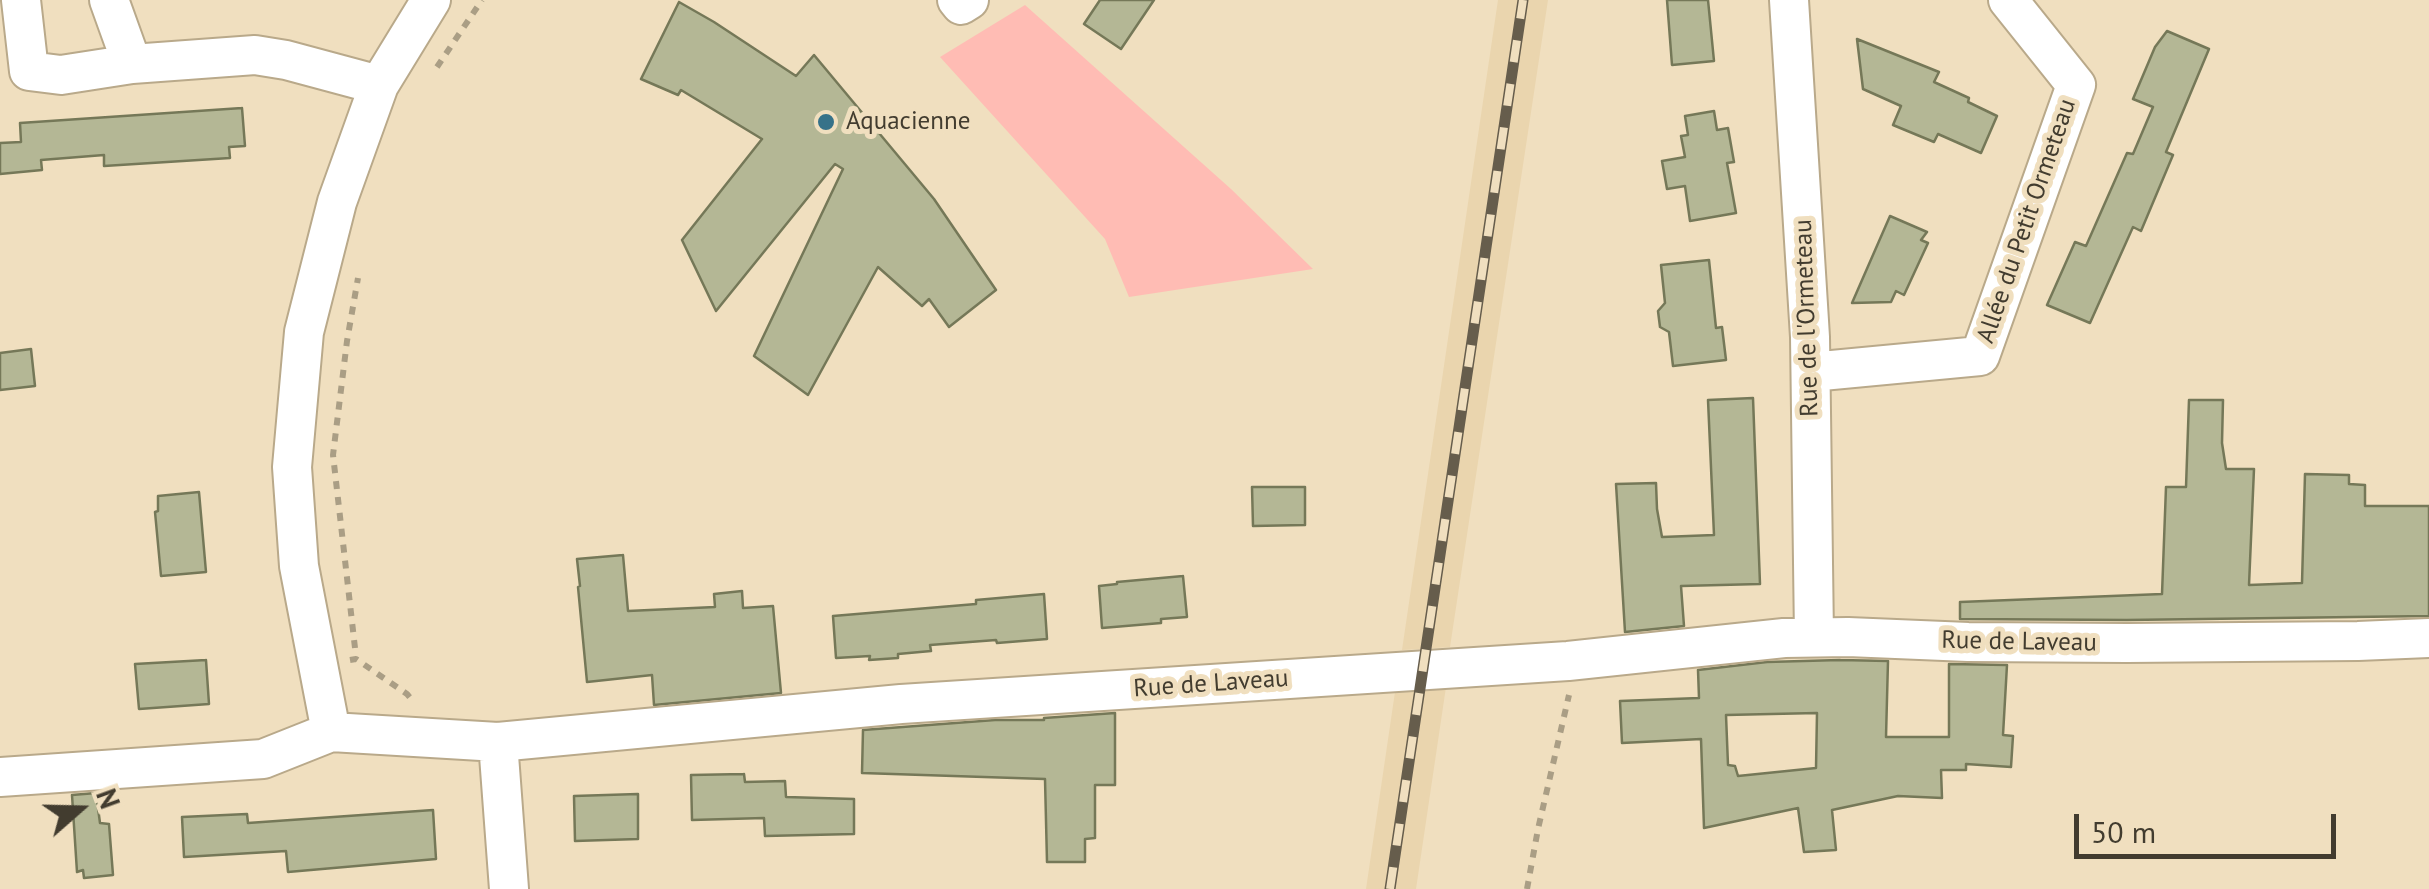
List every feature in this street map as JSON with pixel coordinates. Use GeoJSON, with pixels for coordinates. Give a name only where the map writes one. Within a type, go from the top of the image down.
{"type":"FeatureCollection","features":[{"type":"Feature","properties":{"kind":"street"},"geometry":{"type":"LineString","coordinates":[[20,0],[29,72],[61,75],[132,64],[256,55],[380,85]]}},
{"type":"Feature","properties":{"kind":"street"},"geometry":{"type":"LineString","coordinates":[[109,0],[132,64]]}},
{"type":"Feature","properties":{"kind":"street"},"geometry":{"type":"LineString","coordinates":[[331,732],[299,566],[292,468],[304,332],[337,202],[380,85],[432,0]]}},
{"type":"Feature","properties":{"kind":"street"},"geometry":{"type":"LineString","coordinates":[[958,0],[961,5],[969,0]]}},
{"type":"Feature","properties":{"kind":"street","name":"Rue de l'Ormeteau"},"geometry":{"type":"LineString","coordinates":[[1789,0],[1810,337],[1814,637]]}},
{"type":"Feature","properties":{"kind":"street","name":"Allée du Petit Ormeteau"},"geometry":{"type":"LineString","coordinates":[[1810,372],[1980,356],[2076,85],[2008,0]]}},
{"type":"Feature","properties":{"kind":"street","name":"Rue de Laveau"},"geometry":{"type":"LineString","coordinates":[[0,777],[263,759],[331,732],[498,742],[902,704],[1568,661],[1784,638],[2107,643],[2429,638]]}},
{"type":"Feature","properties":{"kind":"street"},"geometry":{"type":"LineString","coordinates":[[498,742],[509,889]]}},
{"type":"Feature","properties":{"kind":"path"},"geometry":{"type":"LineString","coordinates":[[428,79],[482,0]]}},
{"type":"Feature","properties":{"kind":"path"},"geometry":{"type":"LineString","coordinates":[[360,268],[333,455],[356,659],[407,694],[416,706]]}},
{"type":"Feature","properties":{"kind":"path"},"geometry":{"type":"LineString","coordinates":[[1527,889],[1569,702],[1568,661]]}},
{"type":"Feature","properties":{"kind":"shaded area"},"geometry":{"type":"Polygon","coordinates":[[[1498,0],[1548,0],[1450,647],[1402,650],[1498,0]]]}},
{"type":"Feature","properties":{"kind":"shaded area"},"geometry":{"type":"Polygon","coordinates":[[[1025,5],[1231,189],[1313,269],[1129,297],[1105,239],[940,57],[1025,5]]]}},
{"type":"Feature","properties":{"kind":"shaded area"},"geometry":{"type":"Polygon","coordinates":[[[1446,687],[1416,889],[1366,889],[1395,692],[1446,687]]]}},
{"type":"Feature","properties":{"kind":"building"},"geometry":{"type":"Polygon","coordinates":[[[1100,0],[1154,0],[1121,49],[1084,24],[1100,0]]]}},
{"type":"Feature","properties":{"kind":"building"},"geometry":{"type":"Polygon","coordinates":[[[1667,0],[1708,0],[1714,61],[1672,65],[1667,0]]]}},
{"type":"Feature","properties":{"kind":"building"},"geometry":{"type":"Polygon","coordinates":[[[679,2],[796,76],[814,55],[934,199],[996,290],[949,327],[929,299],[922,306],[878,267],[808,395],[754,356],[843,169],[835,164],[716,311],[682,240],[762,139],[681,90],[678,95],[641,79],[679,2]]]}},
{"type":"Feature","properties":{"kind":"building"},"geometry":{"type":"Polygon","coordinates":[[[2167,31],[2209,49],[2166,152],[2173,155],[2141,231],[2133,227],[2090,323],[2047,305],[2075,242],[2086,246],[2127,153],[2133,154],[2153,107],[2133,99],[2155,47],[2167,31]]]}},
{"type":"Feature","properties":{"kind":"building"},"geometry":{"type":"Polygon","coordinates":[[[1857,39],[1939,72],[1934,82],[1997,116],[1981,153],[1938,134],[1934,142],[1893,125],[1901,106],[1863,89],[1857,39]]]}},
{"type":"Feature","properties":{"kind":"building"},"geometry":{"type":"Polygon","coordinates":[[[242,108],[245,146],[229,147],[230,158],[104,166],[104,155],[41,160],[42,170],[0,174],[0,143],[21,142],[20,123],[242,108]]]}},
{"type":"Feature","properties":{"kind":"building"},"geometry":{"type":"Polygon","coordinates":[[[1714,111],[1717,130],[1728,128],[1734,162],[1727,163],[1736,213],[1690,221],[1685,186],[1667,189],[1662,161],[1685,157],[1681,136],[1688,135],[1685,116],[1714,111]]]}},
{"type":"Feature","properties":{"kind":"building"},"geometry":{"type":"Polygon","coordinates":[[[1890,216],[1927,232],[1921,240],[1928,243],[1904,295],[1896,291],[1891,302],[1852,303],[1890,216]]]}},
{"type":"Feature","properties":{"kind":"building"},"geometry":{"type":"Polygon","coordinates":[[[1709,260],[1716,328],[1722,327],[1726,360],[1673,366],[1669,332],[1660,327],[1658,311],[1665,303],[1661,265],[1709,260]]]}},
{"type":"Feature","properties":{"kind":"building"},"geometry":{"type":"Polygon","coordinates":[[[31,349],[35,386],[0,390],[0,353],[31,349]]]}},
{"type":"Feature","properties":{"kind":"building"},"geometry":{"type":"Polygon","coordinates":[[[1753,398],[1760,584],[1681,586],[1684,626],[1625,632],[1616,484],[1656,483],[1662,537],[1714,535],[1708,400],[1753,398]]]}},
{"type":"Feature","properties":{"kind":"building"},"geometry":{"type":"Polygon","coordinates":[[[2189,400],[2223,400],[2226,469],[2254,469],[2249,585],[2302,583],[2305,474],[2349,475],[2349,484],[2365,485],[2365,506],[2429,506],[2429,616],[1960,619],[1960,602],[2162,594],[2166,487],[2186,487],[2189,400]]]}},
{"type":"Feature","properties":{"kind":"building"},"geometry":{"type":"Polygon","coordinates":[[[1252,487],[1305,487],[1305,525],[1253,526],[1252,487]]]}},
{"type":"Feature","properties":{"kind":"building"},"geometry":{"type":"Polygon","coordinates":[[[199,492],[206,572],[161,576],[155,512],[158,496],[199,492]]]}},
{"type":"Feature","properties":{"kind":"building"},"geometry":{"type":"Polygon","coordinates":[[[623,555],[628,611],[715,607],[714,594],[742,591],[743,608],[773,606],[781,693],[654,705],[652,675],[587,682],[577,559],[623,555]]]}},
{"type":"Feature","properties":{"kind":"building"},"geometry":{"type":"Polygon","coordinates":[[[1183,576],[1187,617],[1102,628],[1099,586],[1183,576]]]}},
{"type":"Feature","properties":{"kind":"building"},"geometry":{"type":"Polygon","coordinates":[[[1044,594],[1047,639],[930,645],[931,651],[898,654],[898,658],[836,658],[833,616],[1044,594]]]}},
{"type":"Feature","properties":{"kind":"building"},"geometry":{"type":"Polygon","coordinates":[[[206,660],[209,704],[139,709],[135,664],[206,660]]]}},
{"type":"Feature","properties":{"kind":"building"},"geometry":{"type":"Polygon","coordinates":[[[1888,661],[1886,737],[1949,737],[1949,664],[2007,665],[2003,735],[2013,736],[2011,767],[1966,764],[1966,770],[1941,770],[1942,798],[1898,796],[1832,810],[1836,850],[1804,852],[1798,808],[1704,828],[1701,739],[1622,743],[1620,701],[1699,698],[1698,670],[1767,662],[1888,661]],[[1817,713],[1726,715],[1728,765],[1735,766],[1738,776],[1816,768],[1817,713]]]}},
{"type":"Feature","properties":{"kind":"building"},"geometry":{"type":"Polygon","coordinates":[[[1115,713],[1115,785],[1095,785],[1095,838],[1085,839],[1085,862],[1047,862],[1045,779],[862,773],[863,730],[1115,713]]]}},
{"type":"Feature","properties":{"kind":"building"},"geometry":{"type":"Polygon","coordinates":[[[744,774],[745,782],[785,781],[786,797],[854,799],[854,834],[765,836],[764,818],[692,820],[691,775],[744,774]]]}},
{"type":"Feature","properties":{"kind":"building"},"geometry":{"type":"Polygon","coordinates":[[[96,793],[100,823],[109,824],[113,875],[84,878],[83,870],[77,872],[72,795],[96,793]]]}},
{"type":"Feature","properties":{"kind":"building"},"geometry":{"type":"Polygon","coordinates":[[[638,794],[638,839],[575,841],[574,796],[638,794]]]}},
{"type":"Feature","properties":{"kind":"building"},"geometry":{"type":"Polygon","coordinates":[[[433,810],[436,859],[288,872],[286,851],[184,857],[182,817],[247,814],[248,823],[433,810]]]}},
{"type":"Feature","properties":{"kind":"railway"},"geometry":{"type":"LineString","coordinates":[[1390,889],[1523,0]]}},
{"type":"Feature","properties":{"kind":"place","name":"Aquacienne"},"geometry":{"type":"Point","coordinates":[826,122]}}]}
